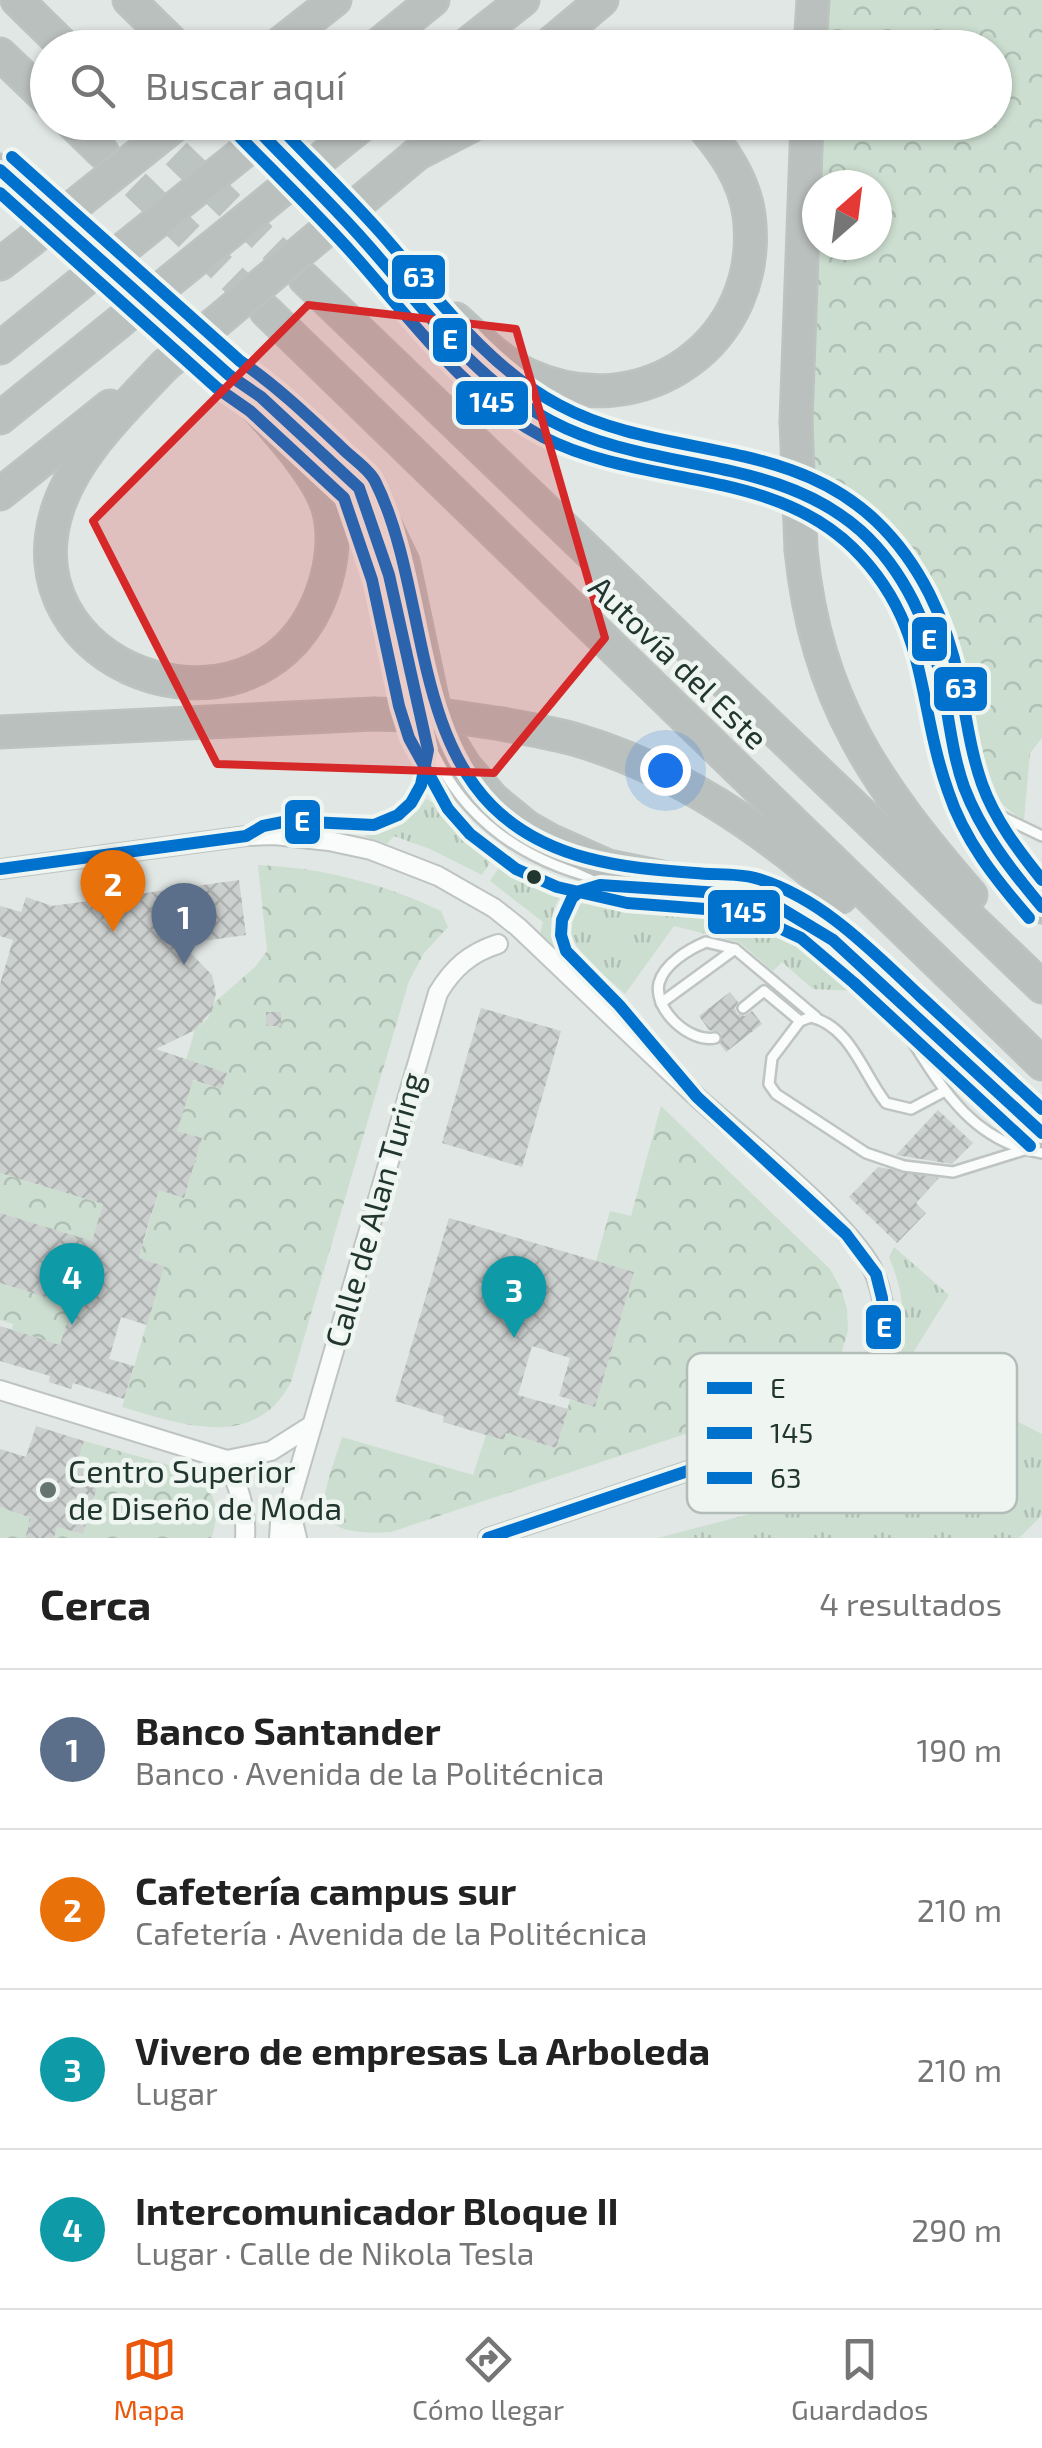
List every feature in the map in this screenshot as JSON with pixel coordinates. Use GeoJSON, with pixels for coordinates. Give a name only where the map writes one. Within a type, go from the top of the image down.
{"type":"FeatureCollection","features":[{"type":"Feature","properties":{"kind":"highway"},"geometry":{"type":"LineString","coordinates":[[17,0],[48,30]]}},
{"type":"Feature","properties":{"kind":"highway"},"geometry":{"type":"LineString","coordinates":[[130,0],[161,30]]}},
{"type":"Feature","properties":{"kind":"highway"},"geometry":{"type":"LineString","coordinates":[[145,0],[166,30]]}},
{"type":"Feature","properties":{"kind":"highway"},"geometry":{"type":"LineString","coordinates":[[290,30],[310,0]]}},
{"type":"Feature","properties":{"kind":"highway"},"geometry":{"type":"LineString","coordinates":[[296,30],[335,0]]}},
{"type":"Feature","properties":{"kind":"highway"},"geometry":{"type":"LineString","coordinates":[[396,30],[433,0]]}},
{"type":"Feature","properties":{"kind":"highway"},"geometry":{"type":"LineString","coordinates":[[485,30],[523,0]]}},
{"type":"Feature","properties":{"kind":"highway"},"geometry":{"type":"LineString","coordinates":[[566,30],[602,0]]}},
{"type":"Feature","properties":{"kind":"highway"},"geometry":{"type":"LineString","coordinates":[[811,30],[813,0]]}},
{"type":"Feature","properties":{"kind":"highway"},"geometry":{"type":"LineString","coordinates":[[0,54],[30,83]]}},
{"type":"Feature","properties":{"kind":"highway"},"geometry":{"type":"LineString","coordinates":[[89,140],[102,153]]}},
{"type":"Feature","properties":{"kind":"highway"},"geometry":{"type":"LineString","coordinates":[[0,262],[156,140]]}},
{"type":"Feature","properties":{"kind":"highway"},"geometry":{"type":"LineString","coordinates":[[0,348],[259,140]]}},
{"type":"Feature","properties":{"kind":"highway"},"geometry":{"type":"LineString","coordinates":[[0,418],[344,140]]}},
{"type":"Feature","properties":{"kind":"highway"},"geometry":{"type":"LineString","coordinates":[[0,494],[164,366],[434,140]]}},
{"type":"Feature","properties":{"kind":"highway"},"geometry":{"type":"LineString","coordinates":[[417,154],[444,140]]}},
{"type":"Feature","properties":{"kind":"highway"},"geometry":{"type":"LineString","coordinates":[[714,140],[741,184],[748,212],[748,263],[733,308],[718,332],[679,370],[654,383],[624,390],[593,391],[559,386],[523,373],[473,335],[424,288],[359,235],[472,361],[499,386],[552,422],[612,446],[781,481],[835,510],[862,531],[890,562],[932,643],[952,743],[970,801],[1004,862],[1042,907]]}},
{"type":"Feature","properties":{"kind":"highway"},"geometry":{"type":"LineString","coordinates":[[806,140],[796,422],[806,603],[830,682],[870,766],[917,832],[972,895],[1042,962]]}},
{"type":"Feature","properties":{"kind":"highway"},"geometry":{"type":"LineString","coordinates":[[0,170],[40,204]]}},
{"type":"Feature","properties":{"kind":"highway","name":"Autovía del Este"},"geometry":{"type":"LineString","coordinates":[[305,279],[1042,987]]}},
{"type":"Feature","properties":{"kind":"highway","name":"Autovía del Este"},"geometry":{"type":"LineString","coordinates":[[266,311],[1042,1064]]}},
{"type":"Feature","properties":{"kind":"highway"},"geometry":{"type":"LineString","coordinates":[[164,366],[106,429],[60,502],[52,530],[51,558],[62,603],[82,637],[132,672],[170,683],[206,683],[248,673],[277,656],[305,625],[325,586],[332,552],[328,509],[309,469],[219,366],[261,397],[359,488],[386,527],[403,562],[435,723],[494,799],[527,827],[608,866],[750,895],[810,923],[866,970],[1033,1142]]}},
{"type":"Feature","properties":{"kind":"highway"},"geometry":{"type":"LineString","coordinates":[[0,732],[373,714],[448,716],[577,740],[705,795],[788,851],[880,932],[948,975]]}},
{"type":"Feature","properties":{"kind":"street"},"geometry":{"type":"LineString","coordinates":[[0,868],[274,835],[329,840],[372,850],[438,876],[475,896],[518,927],[864,1254],[876,1274],[884,1318],[879,1353]]}},
{"type":"Feature","properties":{"kind":"street","name":"Calle de Alan Turing"},"geometry":{"type":"LineString","coordinates":[[279,1538],[280,1523],[289,1505],[438,993],[446,978],[472,953],[498,944]]}},
{"type":"Feature","properties":{"kind":"street"},"geometry":{"type":"LineString","coordinates":[[0,1390],[227,1460],[271,1452],[312,1425]]}},
{"type":"Feature","properties":{"kind":"street"},"geometry":{"type":"LineString","coordinates":[[227,1460],[241,1492],[245,1538]]}},
{"type":"Feature","properties":{"kind":"street"},"geometry":{"type":"LineString","coordinates":[[488,1538],[687,1471]]}},
{"type":"Feature","properties":{"kind":"street","name":"Calle de Alan Turing"},"geometry":{"type":"LineString","coordinates":[[289,1505],[296,1538]]}},
{"type":"Feature","properties":{"kind":"lane"},"geometry":{"type":"LineString","coordinates":[[246,836],[264,826],[288,821],[374,825],[398,815],[411,803],[421,785],[435,723]]}},
{"type":"Feature","properties":{"kind":"lane"},"geometry":{"type":"LineString","coordinates":[[435,723],[462,799],[509,843],[562,870],[630,886]]}},
{"type":"Feature","properties":{"kind":"lane"},"geometry":{"type":"LineString","coordinates":[[970,801],[1042,836]]}},
{"type":"Feature","properties":{"kind":"lane"},"geometry":{"type":"LineString","coordinates":[[697,1097],[566,950],[561,936],[565,910],[580,891],[600,885],[750,895]]}},
{"type":"Feature","properties":{"kind":"lane"},"geometry":{"type":"LineString","coordinates":[[715,1038],[693,1036],[661,1003],[658,994],[664,973],[706,942],[735,950],[850,1044],[886,1103],[911,1109],[944,1092]]}},
{"type":"Feature","properties":{"kind":"lane"},"geometry":{"type":"LineString","coordinates":[[661,1003],[735,950]]}},
{"type":"Feature","properties":{"kind":"lane"},"geometry":{"type":"LineString","coordinates":[[866,970],[944,1092],[985,1132],[1033,1142],[1042,1153]]}},
{"type":"Feature","properties":{"kind":"lane"},"geometry":{"type":"LineString","coordinates":[[743,1008],[764,991],[800,1021]]}},
{"type":"Feature","properties":{"kind":"lane"},"geometry":{"type":"LineString","coordinates":[[818,1018],[800,1021],[772,1058],[770,1084],[776,1094],[866,1153],[904,1166],[953,1172],[1033,1142]]}},
{"type":"Feature","properties":{"kind":"highlighted area"},"geometry":{"type":"Polygon","coordinates":[[[308,305],[516,329],[605,638],[494,773],[217,764],[93,521],[308,305]]]}},
{"type":"Feature","properties":{"kind":"green space"},"geometry":{"type":"Polygon","coordinates":[[[830,0],[1042,0],[1042,738],[1030,753],[1024,820],[987,785],[976,762],[946,637],[924,587],[876,526],[811,479],[818,260],[892,260],[892,170],[820,170],[821,140],[1012,140],[1012,30],[827,30],[830,0]]]}},
{"type":"Feature","properties":{"kind":"green space"},"geometry":{"type":"Polygon","coordinates":[[[426,799],[471,822],[500,847],[482,875],[394,836],[387,844],[364,836],[399,824],[426,799]]]}},
{"type":"Feature","properties":{"kind":"green space"},"geometry":{"type":"Polygon","coordinates":[[[506,857],[540,881],[545,874],[569,884],[553,914],[555,947],[540,934],[543,922],[490,881],[506,857]]]}},
{"type":"Feature","properties":{"kind":"green space"},"geometry":{"type":"Polygon","coordinates":[[[258,865],[329,873],[397,892],[441,911],[448,927],[424,953],[409,981],[291,1382],[276,1404],[258,1418],[237,1425],[191,1425],[122,1407],[164,1266],[139,1258],[159,1190],[184,1197],[202,1139],[177,1131],[190,1080],[222,1089],[227,1073],[186,1060],[195,1030],[208,1018],[215,1002],[255,967],[267,951],[258,865]]]}},
{"type":"Feature","properties":{"kind":"green space"},"geometry":{"type":"Polygon","coordinates":[[[616,894],[684,900],[746,918],[803,948],[857,991],[813,989],[782,962],[773,971],[739,942],[674,926],[625,994],[581,952],[570,928],[572,915],[581,902],[616,894]]]}},
{"type":"Feature","properties":{"kind":"green space"},"geometry":{"type":"Polygon","coordinates":[[[661,1106],[830,1269],[847,1309],[848,1330],[841,1353],[687,1353],[687,1433],[391,1532],[361,1532],[342,1528],[330,1520],[325,1495],[342,1437],[473,1475],[486,1435],[504,1440],[506,1433],[556,1448],[570,1400],[595,1406],[634,1272],[596,1261],[610,1211],[631,1216],[661,1106]]]}},
{"type":"Feature","properties":{"kind":"green space"},"geometry":{"type":"Polygon","coordinates":[[[0,1173],[103,1204],[92,1241],[0,1213],[0,1173]]]}},
{"type":"Feature","properties":{"kind":"green space"},"geometry":{"type":"Polygon","coordinates":[[[894,1247],[949,1295],[913,1353],[901,1353],[902,1304],[889,1257],[894,1247]]]}},
{"type":"Feature","properties":{"kind":"green space"},"geometry":{"type":"Polygon","coordinates":[[[0,1283],[72,1305],[60,1345],[12,1330],[13,1324],[0,1320],[0,1283]]]}},
{"type":"Feature","properties":{"kind":"green space"},"geometry":{"type":"Polygon","coordinates":[[[1017,1422],[1042,1434],[1042,1515],[1019,1538],[658,1538],[753,1513],[1017,1513],[1017,1422]]]}},
{"type":"Feature","properties":{"kind":"green space"},"geometry":{"type":"Polygon","coordinates":[[[84,1441],[197,1473],[214,1503],[216,1520],[211,1538],[54,1538],[57,1527],[83,1534],[100,1474],[76,1467],[84,1441]]]}},
{"type":"Feature","properties":{"kind":"green space"},"geometry":{"type":"Polygon","coordinates":[[[0,1507],[22,1508],[20,1515],[31,1518],[25,1538],[0,1538],[0,1507]]]}},
{"type":"Feature","properties":{"kind":"building"},"geometry":{"type":"Polygon","coordinates":[[[239,880],[246,935],[182,944],[212,975],[216,993],[212,1011],[195,1030],[156,1049],[227,1073],[222,1089],[193,1080],[177,1131],[202,1138],[184,1198],[159,1190],[139,1258],[164,1266],[147,1325],[121,1317],[109,1359],[134,1366],[124,1399],[73,1383],[71,1389],[49,1382],[50,1376],[0,1361],[0,1326],[60,1345],[72,1305],[0,1283],[0,1213],[92,1241],[103,1204],[0,1173],[0,984],[13,940],[0,936],[0,906],[21,912],[26,897],[52,906],[239,880]]]}},
{"type":"Feature","properties":{"kind":"building"},"geometry":{"type":"Polygon","coordinates":[[[730,992],[738,1002],[737,1014],[745,1016],[752,1011],[762,1024],[726,1052],[720,1044],[721,1033],[709,1030],[699,1016],[730,992]]]}},
{"type":"Feature","properties":{"kind":"building"},"geometry":{"type":"Polygon","coordinates":[[[481,1008],[561,1031],[522,1167],[442,1143],[481,1008]]]}},
{"type":"Feature","properties":{"kind":"building"},"geometry":{"type":"Polygon","coordinates":[[[266,1012],[281,1012],[281,1026],[266,1026],[266,1012]]]}},
{"type":"Feature","properties":{"kind":"building"},"geometry":{"type":"Polygon","coordinates":[[[938,1110],[973,1143],[952,1164],[896,1155],[938,1110]]]}},
{"type":"Feature","properties":{"kind":"building"},"geometry":{"type":"Polygon","coordinates":[[[878,1167],[939,1178],[916,1203],[926,1213],[897,1243],[849,1197],[878,1167]]]}},
{"type":"Feature","properties":{"kind":"building"},"geometry":{"type":"Polygon","coordinates":[[[449,1218],[634,1272],[595,1407],[559,1396],[570,1358],[532,1346],[518,1395],[568,1409],[556,1448],[506,1433],[504,1440],[486,1435],[443,1422],[444,1416],[395,1401],[449,1218]]]}},
{"type":"Feature","properties":{"kind":"building"},"geometry":{"type":"Polygon","coordinates":[[[36,1426],[84,1441],[76,1467],[101,1474],[83,1534],[57,1527],[54,1538],[25,1538],[31,1518],[0,1507],[0,1449],[26,1457],[36,1426]]]}},
{"type":"Feature","properties":{"kind":"tunnel"},"geometry":{"type":"LineString","coordinates":[[162,140],[305,279]]}},
{"type":"Feature","properties":{"kind":"tunnel"},"geometry":{"type":"LineString","coordinates":[[267,140],[357,233]]}},
{"type":"Feature","properties":{"kind":"tunnel"},"geometry":{"type":"LineString","coordinates":[[103,153],[266,311]]}},
{"type":"Feature","properties":{"kind":"tunnel"},"geometry":{"type":"LineString","coordinates":[[40,204],[209,357]]}},
{"type":"Feature","properties":{"kind":"transit line","name":"145"},"geometry":{"type":"LineString","coordinates":[[243,140],[339,239],[464,378],[515,420],[581,453],[745,491],[783,504],[820,522],[853,548],[896,605],[908,635],[938,758],[963,826],[993,874],[1029,918]]}},
{"type":"Feature","properties":{"kind":"transit line","name":"E"},"geometry":{"type":"LineString","coordinates":[[267,140],[352,227],[473,363],[523,404],[589,438],[789,488],[826,506],[861,531],[890,563],[922,621],[937,662],[956,761],[971,804],[998,850],[1042,907]]}},
{"type":"Feature","properties":{"kind":"transit line","name":"63"},"geometry":{"type":"LineString","coordinates":[[292,140],[462,327],[532,389],[598,422],[763,461],[803,475],[841,494],[876,521],[906,555],[930,594],[954,658],[971,745],[987,797],[1042,880]]}},
{"type":"Feature","properties":{"kind":"transit line","name":"63"},"geometry":{"type":"LineString","coordinates":[[12,157],[372,477],[391,520],[433,694],[447,735],[466,773],[492,806],[536,839],[586,858],[640,868],[748,876],[802,898],[864,944],[1042,1109]]}},
{"type":"Feature","properties":{"kind":"transit line","name":"E"},"geometry":{"type":"LineString","coordinates":[[0,170],[229,375],[261,397],[359,488],[389,575],[428,750],[421,785],[411,803],[398,815],[374,825],[288,821],[263,826],[246,836],[0,869]]}},
{"type":"Feature","properties":{"kind":"transit line","name":"145"},"geometry":{"type":"LineString","coordinates":[[0,193],[344,498],[372,580],[409,738],[448,809],[470,834],[516,869],[557,887],[627,903],[745,912],[801,938],[1030,1146]]}},
{"type":"Feature","properties":{"kind":"transit line","name":"E"},"geometry":{"type":"LineString","coordinates":[[878,1353],[884,1334],[876,1274],[846,1234],[697,1097],[619,1005],[566,951],[562,920],[572,898],[600,885],[750,895],[780,908],[833,940],[1042,1133]]}},
{"type":"Feature","properties":{"kind":"transit line","name":"E"},"geometry":{"type":"LineString","coordinates":[[488,1538],[687,1471]]}},
{"type":"Feature","properties":{"kind":"place","name":"Cafetería campus sur"},"geometry":{"type":"Point","coordinates":[113,932]}},
{"type":"Feature","properties":{"kind":"place","name":"Banco Santander"},"geometry":{"type":"Point","coordinates":[184,965]}},
{"type":"Feature","properties":{"kind":"place","name":"Intercomunicador Bloque II"},"geometry":{"type":"Point","coordinates":[72,1325]}},
{"type":"Feature","properties":{"kind":"place","name":"Vivero de empresas La Arboleda"},"geometry":{"type":"Point","coordinates":[514,1338]}},
{"type":"Feature","properties":{"kind":"place","name":"Centro Superior de Diseño de Moda"},"geometry":{"type":"Point","coordinates":[48,1490]}}]}
